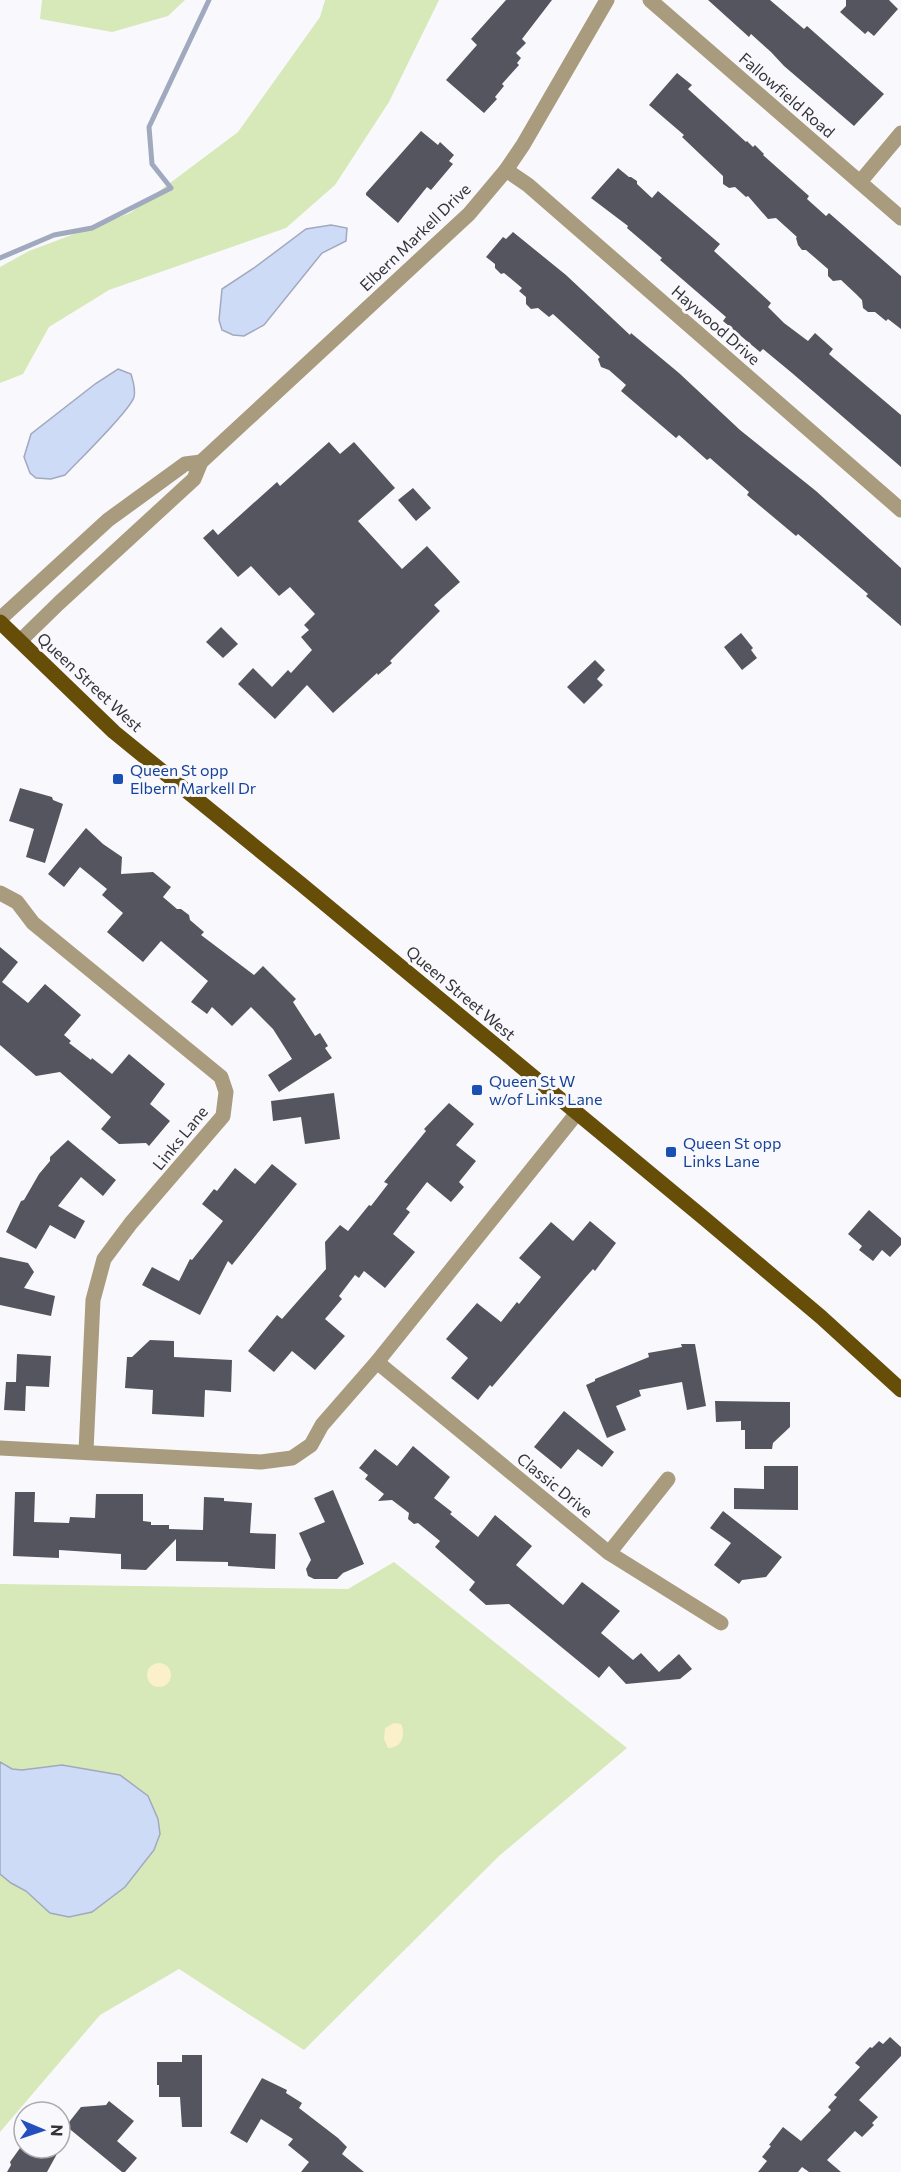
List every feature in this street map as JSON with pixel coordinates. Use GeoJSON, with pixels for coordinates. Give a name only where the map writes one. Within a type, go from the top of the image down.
{"type":"FeatureCollection","features":[{"type":"Feature","properties":{"kind":"main road","name":"Queen Street West"},"geometry":{"type":"LineString","coordinates":[[0,621],[114,732],[301,884],[821,1317],[901,1390]]}},
{"type":"Feature","properties":{"kind":"street","name":"Elbern Markell Drive"},"geometry":{"type":"LineString","coordinates":[[20,641],[194,479],[201,462],[447,236],[469,213],[506,170],[523,145],[607,0]]}},
{"type":"Feature","properties":{"kind":"street","name":"Fallowfield Road"},"geometry":{"type":"LineString","coordinates":[[650,0],[901,218]]}},
{"type":"Feature","properties":{"kind":"street"},"geometry":{"type":"LineString","coordinates":[[860,182],[901,133]]}},
{"type":"Feature","properties":{"kind":"street","name":"Haywood Drive"},"geometry":{"type":"LineString","coordinates":[[506,170],[528,186],[901,510]]}},
{"type":"Feature","properties":{"kind":"street","name":"Elbern Markell Drive"},"geometry":{"type":"LineString","coordinates":[[0,621],[108,520],[185,464],[201,462]]}},
{"type":"Feature","properties":{"kind":"street","name":"Links Lane"},"geometry":{"type":"LineString","coordinates":[[0,893],[17,902],[33,923],[221,1077],[226,1092],[223,1116],[131,1223],[104,1259],[93,1300],[86,1451]]}},
{"type":"Feature","properties":{"kind":"street"},"geometry":{"type":"LineString","coordinates":[[0,1448],[261,1462],[292,1458],[311,1445],[322,1425],[377,1362],[577,1113]]}},
{"type":"Feature","properties":{"kind":"street","name":"Classic Drive"},"geometry":{"type":"LineString","coordinates":[[377,1362],[609,1552],[721,1623]]}},
{"type":"Feature","properties":{"kind":"street"},"geometry":{"type":"LineString","coordinates":[[609,1552],[668,1479]]}},
{"type":"Feature","properties":{"kind":"green space"},"geometry":{"type":"Polygon","coordinates":[[[42,0],[185,0],[168,16],[112,32],[40,19],[42,0]]]}},
{"type":"Feature","properties":{"kind":"green space"},"geometry":{"type":"Polygon","coordinates":[[[325,0],[439,0],[389,102],[335,185],[286,228],[109,290],[49,327],[23,374],[0,383],[0,267],[29,251],[130,213],[238,132],[320,17],[325,0]]]}},
{"type":"Feature","properties":{"kind":"green space"},"geometry":{"type":"Polygon","coordinates":[[[394,1562],[627,1748],[499,1856],[304,2050],[179,1969],[100,2015],[27,2100],[12,2100],[12,2118],[0,2132],[0,1584],[348,1589],[394,1562]]]}},
{"type":"Feature","properties":{"kind":"sand"},"geometry":{"type":"Polygon","coordinates":[[[159,1663],[164,1664],[170,1670],[170,1680],[164,1686],[159,1687],[154,1686],[148,1680],[147,1675],[148,1670],[154,1664],[159,1663]]]}},
{"type":"Feature","properties":{"kind":"sand"},"geometry":{"type":"Polygon","coordinates":[[[394,1723],[401,1724],[403,1736],[397,1746],[388,1748],[384,1739],[385,1728],[394,1723]]]}},
{"type":"Feature","properties":{"kind":"water"},"geometry":{"type":"Polygon","coordinates":[[[331,225],[347,228],[346,241],[322,253],[264,325],[244,336],[233,335],[222,330],[219,320],[222,289],[306,229],[331,225]]]}},
{"type":"Feature","properties":{"kind":"water"},"geometry":{"type":"Polygon","coordinates":[[[118,369],[131,374],[135,391],[130,404],[65,475],[51,479],[36,478],[30,473],[24,457],[31,434],[118,369]]]}},
{"type":"Feature","properties":{"kind":"water"},"geometry":{"type":"Polygon","coordinates":[[[0,1762],[12,1769],[62,1765],[120,1775],[148,1796],[158,1819],[160,1834],[154,1850],[125,1887],[92,1912],[69,1917],[50,1913],[26,1891],[0,1874],[0,1762]]]}},
{"type":"Feature","properties":{"kind":"building"},"geometry":{"type":"Polygon","coordinates":[[[506,0],[552,0],[522,39],[526,43],[516,53],[521,58],[517,63],[519,65],[502,84],[504,86],[495,97],[497,99],[484,113],[446,80],[477,45],[471,39],[506,0]]]}},
{"type":"Feature","properties":{"kind":"building"},"geometry":{"type":"Polygon","coordinates":[[[708,0],[770,0],[804,29],[807,26],[884,94],[854,126],[784,66],[751,34],[749,37],[708,0]]]}},
{"type":"Feature","properties":{"kind":"building"},"geometry":{"type":"Polygon","coordinates":[[[846,0],[889,0],[898,9],[874,36],[868,31],[865,34],[840,12],[846,6],[846,0]]]}},
{"type":"Feature","properties":{"kind":"building"},"geometry":{"type":"Polygon","coordinates":[[[677,73],[692,85],[688,89],[746,142],[753,147],[755,145],[809,196],[807,199],[826,216],[829,213],[901,276],[901,329],[888,319],[886,321],[875,312],[868,312],[863,308],[862,300],[841,280],[833,281],[828,276],[828,269],[806,250],[802,250],[798,245],[797,237],[776,218],[768,219],[748,196],[746,197],[735,187],[729,188],[723,184],[723,176],[682,137],[684,135],[649,105],[677,73]]]}},
{"type":"Feature","properties":{"kind":"building"},"geometry":{"type":"Polygon","coordinates":[[[421,131],[438,145],[440,142],[454,155],[449,161],[453,164],[431,190],[427,187],[398,223],[366,193],[421,131]]]}},
{"type":"Feature","properties":{"kind":"building"},"geometry":{"type":"Polygon","coordinates":[[[618,168],[637,181],[637,184],[652,198],[658,191],[720,244],[714,251],[771,303],[768,307],[784,323],[808,341],[815,333],[833,349],[829,354],[901,415],[901,467],[763,349],[760,352],[723,321],[726,317],[660,260],[662,258],[627,228],[628,226],[591,198],[618,168]]]}},
{"type":"Feature","properties":{"kind":"building"},"geometry":{"type":"Polygon","coordinates":[[[513,232],[566,275],[630,335],[631,333],[679,373],[740,430],[816,491],[901,568],[901,626],[866,596],[868,594],[798,534],[796,536],[747,495],[749,492],[710,458],[707,460],[679,435],[676,438],[621,391],[626,385],[609,370],[601,367],[598,359],[600,357],[553,314],[549,317],[538,308],[531,309],[526,304],[526,297],[519,291],[522,288],[504,273],[501,274],[495,268],[495,264],[486,257],[503,237],[506,239],[513,232]]]}},
{"type":"Feature","properties":{"kind":"building"},"geometry":{"type":"Polygon","coordinates":[[[329,442],[340,454],[354,442],[395,488],[358,521],[402,569],[427,546],[460,582],[434,605],[440,611],[390,661],[392,663],[378,675],[377,673],[333,713],[307,685],[275,719],[238,684],[253,668],[272,687],[288,670],[291,673],[312,650],[301,637],[309,630],[304,625],[315,614],[290,587],[279,596],[251,566],[238,577],[203,538],[213,529],[218,535],[277,482],[280,486],[329,442]]]}},
{"type":"Feature","properties":{"kind":"building"},"geometry":{"type":"Polygon","coordinates":[[[413,488],[431,508],[416,521],[398,500],[413,488]]]}},
{"type":"Feature","properties":{"kind":"building"},"geometry":{"type":"Polygon","coordinates":[[[221,627],[238,644],[223,658],[206,642],[221,627]]]}},
{"type":"Feature","properties":{"kind":"building"},"geometry":{"type":"Polygon","coordinates":[[[741,633],[753,648],[751,650],[757,658],[742,670],[724,647],[741,633]]]}},
{"type":"Feature","properties":{"kind":"building"},"geometry":{"type":"Polygon","coordinates":[[[595,660],[605,670],[597,679],[603,685],[584,704],[567,687],[595,660]]]}},
{"type":"Feature","properties":{"kind":"building"},"geometry":{"type":"Polygon","coordinates":[[[20,788],[52,797],[53,800],[63,804],[45,863],[26,857],[34,829],[9,821],[20,788]]]}},
{"type":"Feature","properties":{"kind":"building"},"geometry":{"type":"Polygon","coordinates":[[[86,828],[122,857],[121,874],[153,872],[171,887],[163,897],[177,909],[189,915],[190,920],[204,932],[201,935],[254,975],[263,966],[296,999],[293,1002],[315,1036],[320,1033],[328,1046],[325,1048],[332,1058],[279,1092],[268,1075],[292,1059],[273,1029],[251,1007],[232,1026],[212,1007],[207,1014],[191,1002],[208,981],[161,941],[143,962],[107,932],[123,913],[102,895],[107,889],[80,867],[64,887],[48,874],[86,828]]]}},
{"type":"Feature","properties":{"kind":"building"},"geometry":{"type":"Polygon","coordinates":[[[0,947],[18,962],[2,982],[28,1003],[45,984],[81,1015],[64,1035],[71,1041],[69,1043],[112,1074],[129,1054],[165,1084],[150,1104],[170,1121],[149,1146],[146,1143],[119,1144],[101,1129],[111,1117],[60,1072],[36,1076],[0,1045],[0,947]]]}},
{"type":"Feature","properties":{"kind":"building"},"geometry":{"type":"Polygon","coordinates":[[[334,1093],[340,1139],[305,1144],[301,1117],[273,1121],[271,1101],[334,1093]]]}},
{"type":"Feature","properties":{"kind":"building"},"geometry":{"type":"Polygon","coordinates":[[[449,1103],[474,1124],[456,1145],[476,1161],[459,1182],[464,1187],[451,1202],[427,1182],[406,1209],[410,1212],[393,1234],[415,1252],[385,1288],[364,1271],[359,1278],[355,1275],[339,1296],[342,1299],[325,1319],[345,1336],[315,1370],[292,1351],[274,1372],[248,1351],[277,1315],[282,1319],[326,1269],[325,1242],[340,1225],[348,1231],[369,1205],[371,1206],[388,1184],[384,1182],[426,1131],[424,1129],[449,1103]]]}},
{"type":"Feature","properties":{"kind":"building"},"geometry":{"type":"Polygon","coordinates":[[[68,1140],[116,1180],[103,1196],[81,1177],[58,1206],[85,1221],[75,1239],[50,1225],[36,1249],[6,1232],[21,1201],[24,1200],[39,1174],[50,1161],[50,1157],[68,1140]]]}},
{"type":"Feature","properties":{"kind":"building"},"geometry":{"type":"Polygon","coordinates":[[[272,1164],[297,1184],[232,1265],[228,1261],[200,1315],[142,1285],[152,1267],[179,1281],[190,1259],[192,1260],[223,1221],[202,1204],[214,1189],[217,1191],[235,1168],[255,1184],[272,1164]]]}},
{"type":"Feature","properties":{"kind":"building"},"geometry":{"type":"Polygon","coordinates":[[[869,1210],[901,1238],[901,1245],[890,1257],[882,1250],[873,1261],[859,1250],[862,1246],[848,1234],[869,1210]]]}},
{"type":"Feature","properties":{"kind":"building"},"geometry":{"type":"Polygon","coordinates":[[[590,1221],[616,1243],[595,1271],[593,1269],[492,1387],[490,1385],[478,1400],[451,1378],[468,1358],[446,1339],[477,1303],[501,1322],[517,1302],[519,1304],[541,1277],[519,1258],[551,1222],[573,1241],[590,1221]]]}},
{"type":"Feature","properties":{"kind":"building"},"geometry":{"type":"Polygon","coordinates":[[[0,1257],[28,1263],[34,1272],[24,1288],[55,1296],[51,1316],[0,1305],[0,1257]]]}},
{"type":"Feature","properties":{"kind":"building"},"geometry":{"type":"Polygon","coordinates":[[[150,1340],[174,1341],[174,1357],[232,1360],[231,1392],[205,1390],[204,1417],[152,1414],[153,1390],[125,1388],[127,1357],[132,1357],[150,1340]]]}},
{"type":"Feature","properties":{"kind":"building"},"geometry":{"type":"Polygon","coordinates":[[[681,1344],[695,1344],[706,1406],[687,1410],[682,1382],[639,1390],[641,1396],[616,1406],[626,1430],[607,1438],[586,1385],[595,1379],[649,1357],[648,1353],[682,1347],[681,1344]]]}},
{"type":"Feature","properties":{"kind":"building"},"geometry":{"type":"Polygon","coordinates":[[[17,1354],[51,1356],[49,1387],[26,1386],[25,1411],[4,1410],[6,1382],[16,1382],[17,1354]]]}},
{"type":"Feature","properties":{"kind":"building"},"geometry":{"type":"Polygon","coordinates":[[[715,1401],[790,1402],[790,1427],[773,1443],[772,1449],[745,1449],[745,1430],[741,1430],[741,1421],[716,1422],[715,1401]]]}},
{"type":"Feature","properties":{"kind":"building"},"geometry":{"type":"Polygon","coordinates":[[[564,1411],[614,1452],[602,1467],[578,1449],[561,1469],[534,1447],[564,1411]]]}},
{"type":"Feature","properties":{"kind":"building"},"geometry":{"type":"Polygon","coordinates":[[[413,1446],[450,1477],[434,1498],[478,1537],[495,1515],[532,1546],[516,1565],[563,1605],[582,1582],[620,1611],[601,1633],[633,1660],[641,1653],[659,1672],[679,1654],[692,1669],[680,1679],[626,1684],[609,1666],[599,1678],[509,1604],[486,1605],[469,1590],[475,1582],[435,1547],[440,1541],[418,1523],[414,1524],[408,1519],[409,1513],[392,1500],[378,1501],[384,1494],[365,1479],[368,1475],[359,1468],[375,1449],[397,1466],[413,1446]]]}},
{"type":"Feature","properties":{"kind":"building"},"geometry":{"type":"Polygon","coordinates":[[[764,1466],[798,1466],[798,1510],[734,1509],[734,1488],[764,1489],[764,1466]]]}},
{"type":"Feature","properties":{"kind":"building"},"geometry":{"type":"Polygon","coordinates":[[[333,1490],[364,1564],[343,1573],[337,1579],[314,1579],[308,1576],[306,1569],[311,1560],[299,1533],[325,1522],[314,1498],[333,1490]]]}},
{"type":"Feature","properties":{"kind":"building"},"geometry":{"type":"Polygon","coordinates":[[[15,1492],[35,1492],[34,1522],[69,1523],[70,1517],[95,1518],[96,1494],[143,1494],[143,1521],[151,1522],[151,1525],[169,1525],[169,1529],[203,1530],[204,1497],[252,1503],[250,1533],[276,1534],[275,1569],[228,1566],[228,1562],[176,1561],[176,1539],[146,1570],[121,1569],[121,1554],[59,1550],[59,1558],[13,1556],[15,1492]]]}},
{"type":"Feature","properties":{"kind":"building"},"geometry":{"type":"Polygon","coordinates":[[[723,1511],[782,1557],[766,1577],[742,1580],[739,1584],[714,1565],[731,1543],[710,1528],[723,1511]]]}},
{"type":"Feature","properties":{"kind":"building"},"geometry":{"type":"Polygon","coordinates":[[[890,2037],[901,2047],[901,2056],[859,2100],[878,2117],[872,2123],[874,2125],[862,2137],[855,2131],[827,2160],[841,2172],[809,2172],[802,2167],[798,2172],[758,2172],[767,2161],[762,2157],[783,2127],[801,2141],[831,2110],[828,2107],[837,2097],[834,2095],[860,2067],[855,2063],[870,2047],[872,2048],[879,2041],[883,2044],[890,2037]]]}},
{"type":"Feature","properties":{"kind":"building"},"geometry":{"type":"Polygon","coordinates":[[[182,2055],[202,2055],[202,2127],[182,2127],[180,2097],[159,2097],[157,2062],[182,2062],[182,2055]]]}},
{"type":"Feature","properties":{"kind":"building"},"geometry":{"type":"Polygon","coordinates":[[[262,2078],[287,2090],[286,2093],[302,2103],[299,2108],[338,2138],[347,2147],[342,2154],[364,2172],[301,2172],[309,2162],[288,2145],[293,2139],[261,2119],[247,2143],[230,2133],[262,2078]]]}},
{"type":"Feature","properties":{"kind":"building"},"geometry":{"type":"Polygon","coordinates":[[[109,2101],[134,2121],[117,2141],[137,2158],[125,2172],[122,2172],[72,2131],[72,2118],[81,2107],[106,2105],[109,2101]]]}},
{"type":"Feature","properties":{"kind":"building"},"geometry":{"type":"Polygon","coordinates":[[[12,2159],[54,2160],[47,2172],[7,2172],[11,2165],[12,2159]]]}},
{"type":"Feature","properties":{"kind":"waterway"},"geometry":{"type":"LineString","coordinates":[[0,258],[54,235],[92,228],[171,188],[152,164],[149,127],[209,0]]}},
{"type":"Feature","properties":{"kind":"place","name":"Queen St opp Elbern Markell Dr"},"geometry":{"type":"Point","coordinates":[118,779]}},
{"type":"Feature","properties":{"kind":"place","name":"Queen St W w/of Links Lane"},"geometry":{"type":"Point","coordinates":[477,1090]}},
{"type":"Feature","properties":{"kind":"place","name":"Queen St opp Links Lane"},"geometry":{"type":"Point","coordinates":[671,1152]}}]}
